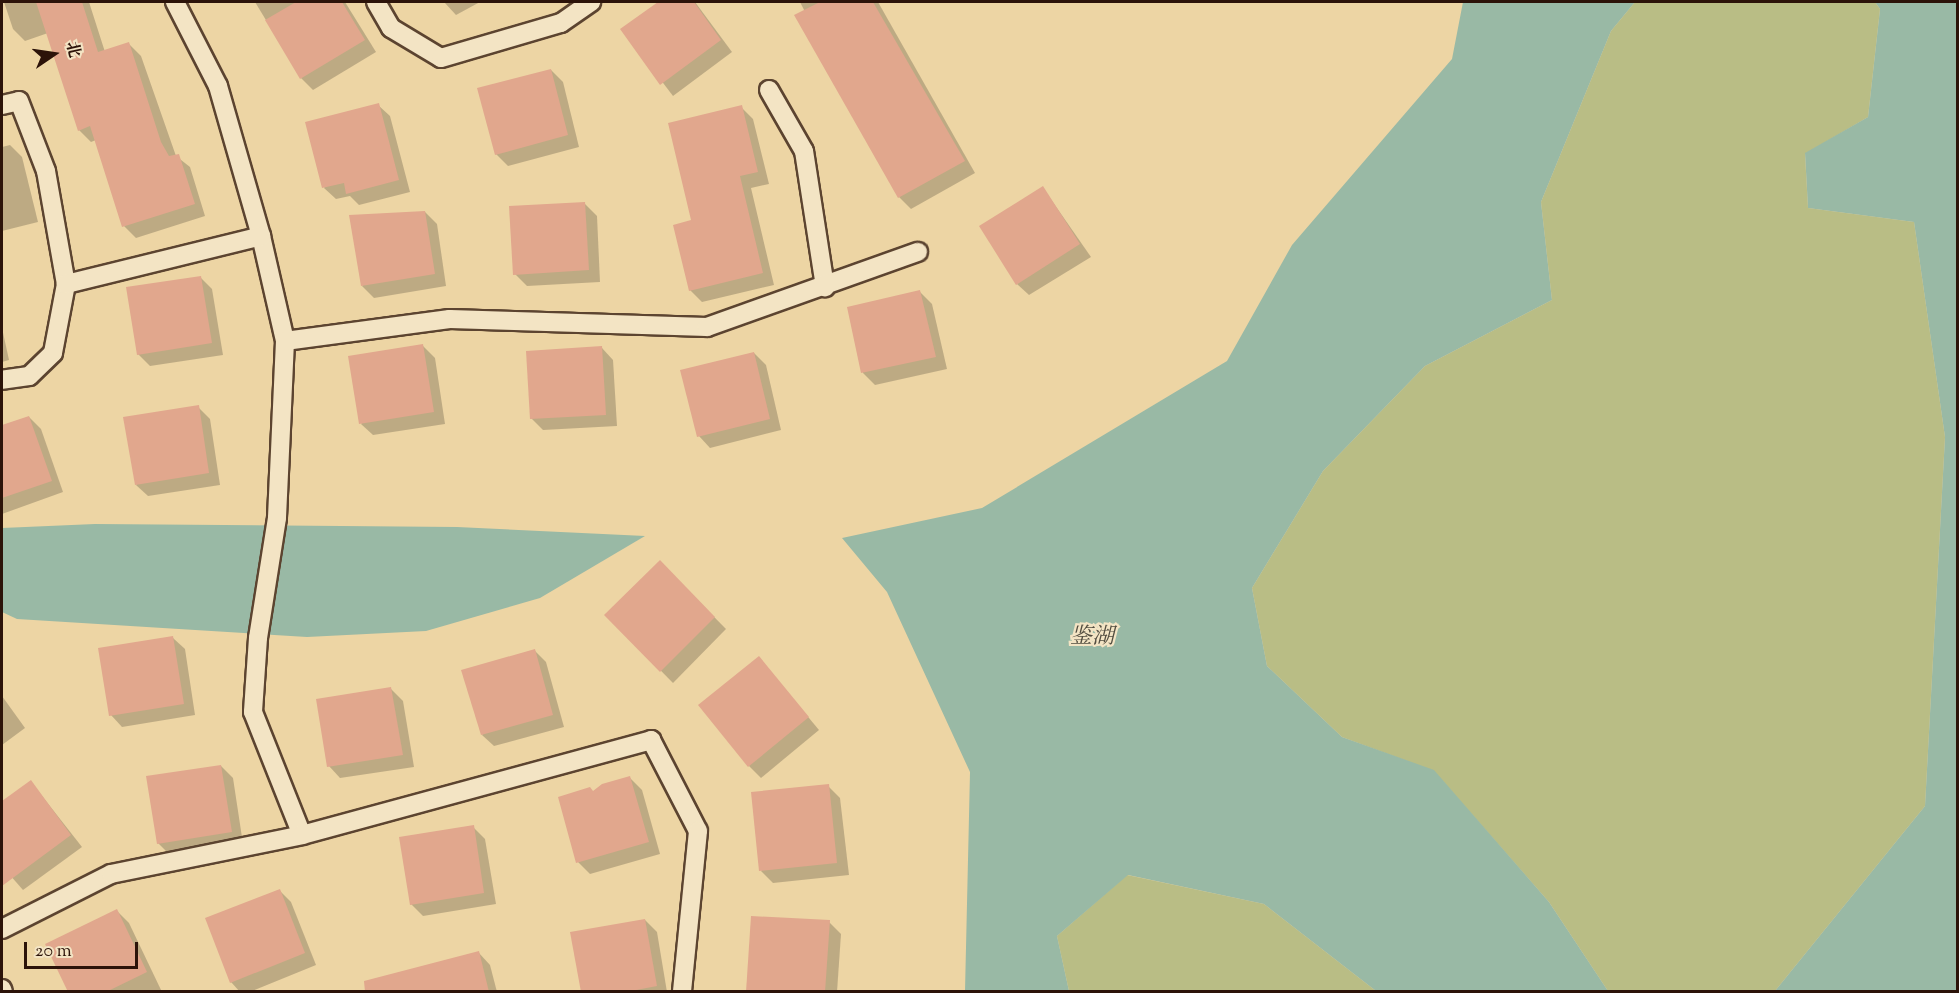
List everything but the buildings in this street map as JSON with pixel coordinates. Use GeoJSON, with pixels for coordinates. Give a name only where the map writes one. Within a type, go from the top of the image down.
{"type":"FeatureCollection","features":[{"type":"Feature","properties":{"kind":"lane"},"geometry":{"type":"LineString","coordinates":[[175,2],[218,86],[261,236],[285,341],[277,518],[258,638],[253,712],[302,835]]}},
{"type":"Feature","properties":{"kind":"lane"},"geometry":{"type":"LineString","coordinates":[[376,2],[391,28],[441,58],[561,23],[591,2]]}},
{"type":"Feature","properties":{"kind":"lane"},"geometry":{"type":"LineString","coordinates":[[769,90],[804,151],[825,287]]}},
{"type":"Feature","properties":{"kind":"lane"},"geometry":{"type":"LineString","coordinates":[[2,105],[19,101],[46,171],[66,284],[53,353],[29,376],[2,380]]}},
{"type":"Feature","properties":{"kind":"lane"},"geometry":{"type":"LineString","coordinates":[[66,284],[261,236]]}},
{"type":"Feature","properties":{"kind":"lane"},"geometry":{"type":"LineString","coordinates":[[285,341],[450,319],[707,327],[825,287],[918,252]]}},
{"type":"Feature","properties":{"kind":"lane"},"geometry":{"type":"LineString","coordinates":[[2,929],[111,874],[302,835],[651,740],[698,831],[682,992]]}},
{"type":"Feature","properties":{"kind":"green space"},"geometry":{"type":"Polygon","coordinates":[[[1635,2],[1875,2],[1880,9],[1868,117],[1805,154],[1808,208],[1914,222],[1945,437],[1925,806],[1775,991],[1608,991],[1549,902],[1434,771],[1342,737],[1267,666],[1252,588],[1323,471],[1425,366],[1552,300],[1541,202],[1611,31],[1635,2]]]}},
{"type":"Feature","properties":{"kind":"green space"},"geometry":{"type":"Polygon","coordinates":[[[1127,875],[1264,904],[1376,991],[1069,991],[1057,936],[1127,875]]]}},
{"type":"Feature","properties":{"kind":"water","name":"鉴湖"},"geometry":{"type":"Polygon","coordinates":[[[1463,2],[1635,2],[1611,31],[1541,202],[1552,300],[1425,366],[1323,471],[1252,588],[1267,666],[1342,737],[1434,770],[1549,902],[1608,991],[1376,991],[1264,904],[1128,875],[1057,936],[1069,991],[965,991],[970,772],[887,592],[842,538],[982,508],[1227,361],[1292,245],[1452,59],[1463,2]]]}},
{"type":"Feature","properties":{"kind":"water"},"geometry":{"type":"Polygon","coordinates":[[[1875,2],[1957,2],[1957,991],[1775,991],[1925,806],[1945,437],[1914,222],[1808,208],[1805,153],[1868,117],[1880,9],[1875,2]]]}},
{"type":"Feature","properties":{"kind":"water"},"geometry":{"type":"Polygon","coordinates":[[[95,524],[457,527],[645,536],[540,598],[426,631],[307,637],[17,619],[2,612],[2,528],[95,524]]]}}]}
